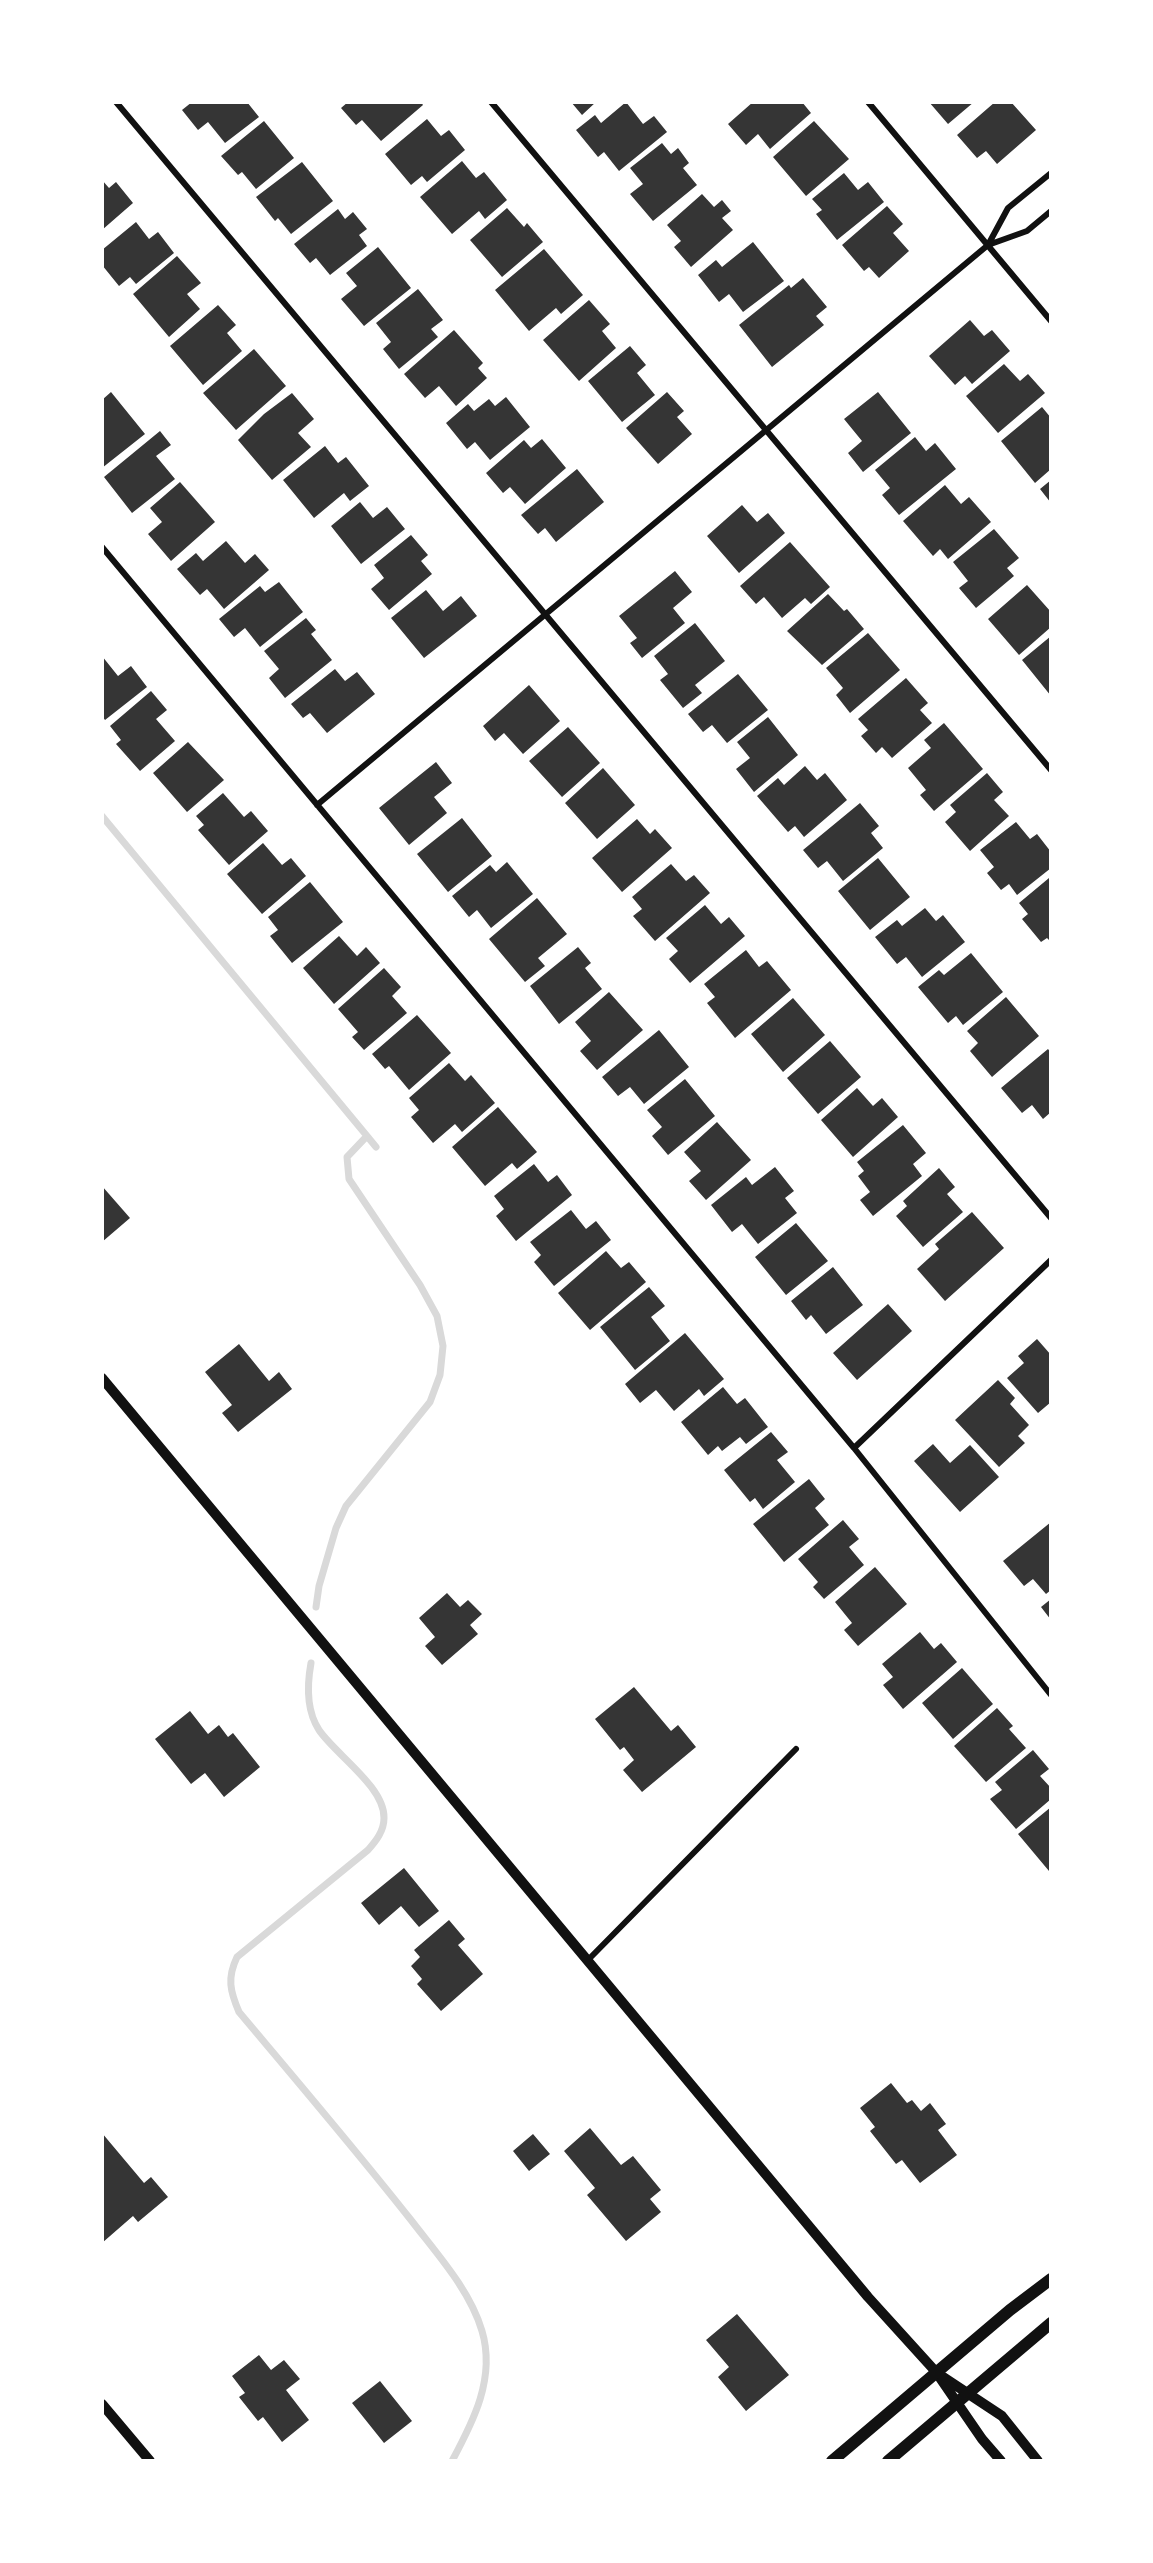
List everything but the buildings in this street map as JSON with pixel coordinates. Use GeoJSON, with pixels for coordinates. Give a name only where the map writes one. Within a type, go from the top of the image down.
{"type":"FeatureCollection","features":[{"type":"Feature","properties":{"kind":"main road"},"geometry":{"type":"LineString","coordinates":[[832,2461],[936,2372],[1051,2279]]}},
{"type":"Feature","properties":{"kind":"main road"},"geometry":{"type":"LineString","coordinates":[[888,2461],[1051,2324]]}},
{"type":"Feature","properties":{"kind":"street"},"geometry":{"type":"LineString","coordinates":[[116,102],[1051,1218]]}},
{"type":"Feature","properties":{"kind":"street"},"geometry":{"type":"LineString","coordinates":[[491,102],[1051,770]]}},
{"type":"Feature","properties":{"kind":"street"},"geometry":{"type":"LineString","coordinates":[[868,102],[1051,321]]}},
{"type":"Feature","properties":{"kind":"street"},"geometry":{"type":"LineString","coordinates":[[988,245],[1008,208],[1051,173]]}},
{"type":"Feature","properties":{"kind":"street"},"geometry":{"type":"LineString","coordinates":[[317,805],[988,245],[1027,231],[1051,211]]}},
{"type":"Feature","properties":{"kind":"street"},"geometry":{"type":"LineString","coordinates":[[102,547],[854,1448],[1051,1695]]}},
{"type":"Feature","properties":{"kind":"street"},"geometry":{"type":"LineString","coordinates":[[854,1448],[1051,1260]]}},
{"type":"Feature","properties":{"kind":"street"},"geometry":{"type":"LineString","coordinates":[[102,1378],[868,2297],[936,2372],[982,2439],[1001,2461]]}},
{"type":"Feature","properties":{"kind":"street"},"geometry":{"type":"LineString","coordinates":[[588,1960],[796,1749]]}},
{"type":"Feature","properties":{"kind":"street"},"geometry":{"type":"LineString","coordinates":[[936,2372],[1002,2416],[1038,2461]]}},
{"type":"Feature","properties":{"kind":"street"},"geometry":{"type":"LineString","coordinates":[[102,2404],[150,2461]]}},
{"type":"Feature","properties":{"kind":"waterway"},"geometry":{"type":"LineString","coordinates":[[102,816],[367,1136]]}},
{"type":"Feature","properties":{"kind":"waterway"},"geometry":{"type":"LineString","coordinates":[[316,1607],[319,1586],[336,1528],[346,1506],[430,1402],[440,1375],[443,1346],[437,1316],[420,1285],[349,1179],[347,1157],[367,1136],[376,1147]]}},
{"type":"Feature","properties":{"kind":"waterway"},"geometry":{"type":"LineString","coordinates":[[311,1663],[309,1697],[315,1722],[326,1739],[358,1771],[377,1795],[382,1806],[383,1827],[368,1850],[237,1957],[231,1978],[233,1997],[239,2012],[390,2194],[452,2273],[470,2301],[482,2331],[486,2348],[486,2366],[480,2399],[468,2431],[452,2461]]}}]}
